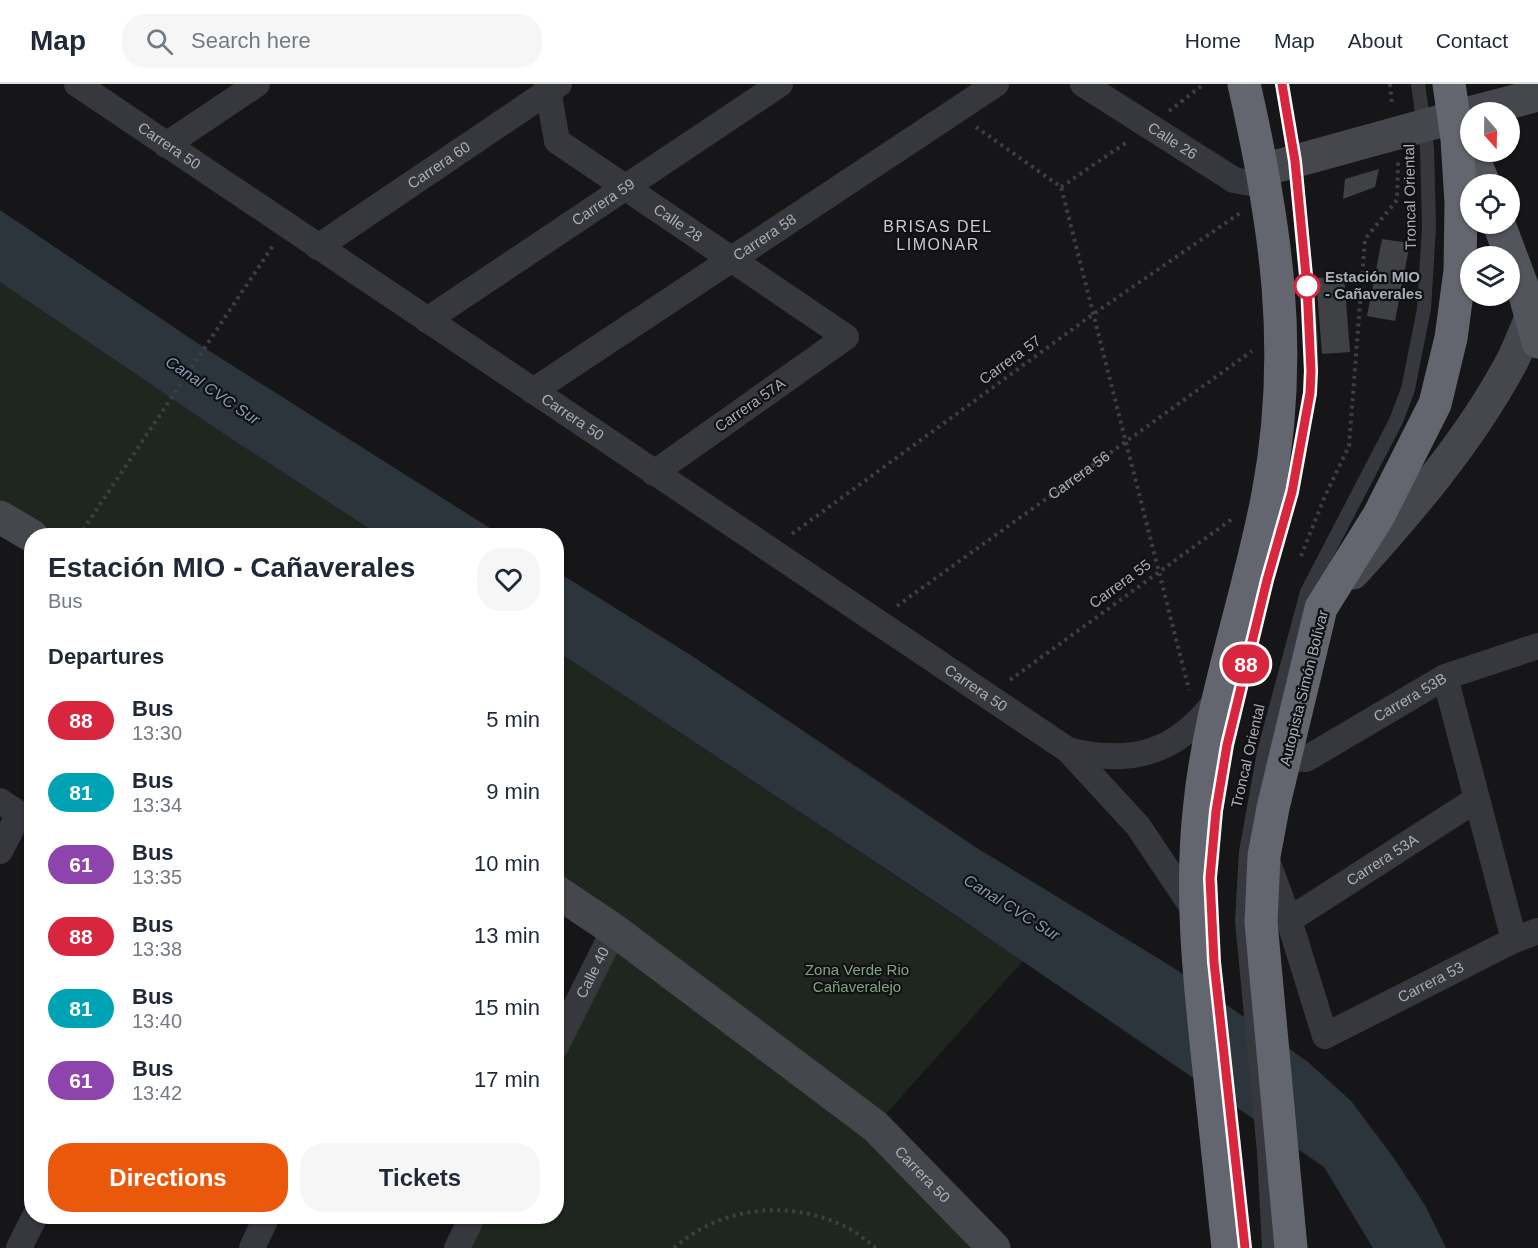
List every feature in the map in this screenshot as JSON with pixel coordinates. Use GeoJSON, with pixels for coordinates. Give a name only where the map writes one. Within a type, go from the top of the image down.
{"type":"FeatureCollection","features":[{"type":"Feature","properties":{"kind":"highway","name":"Autopista Simón Bolívar"},"geometry":{"type":"LineString","coordinates":[[1291,1248],[1274,1156],[1255,970],[1264,855],[1321,608],[1379,514],[1435,404],[1451,338],[1460,271],[1461,203],[1455,117],[1449,84]]}},
{"type":"Feature","properties":{"kind":"highway"},"geometry":{"type":"LineString","coordinates":[[1228,1248],[1197,952],[1194,866],[1205,694],[1269,493],[1281,393],[1282,330],[1279,278],[1266,184],[1248,85]]}},
{"type":"Feature","properties":{"kind":"main road"},"geometry":{"type":"LineString","coordinates":[[1502,234],[1535,320]]}},
{"type":"Feature","properties":{"kind":"street","name":"Carrera 50"},"geometry":{"type":"LineString","coordinates":[[77,84],[1068,750],[1138,826],[1195,911]]}},
{"type":"Feature","properties":{"kind":"street"},"geometry":{"type":"LineString","coordinates":[[166,145],[257,84]]}},
{"type":"Feature","properties":{"kind":"street","name":"Carrera 59"},"geometry":{"type":"LineString","coordinates":[[427,320],[780,84]]}},
{"type":"Feature","properties":{"kind":"street","name":"Carrera 58"},"geometry":{"type":"LineString","coordinates":[[533,391],[996,84]]}},
{"type":"Feature","properties":{"kind":"street","name":"Calle 26"},"geometry":{"type":"LineString","coordinates":[[1083,84],[1234,180],[1266,184]]}},
{"type":"Feature","properties":{"kind":"street","name":"Calle 28"},"geometry":{"type":"LineString","coordinates":[[551,86],[556,141],[846,337]]}},
{"type":"Feature","properties":{"kind":"street","name":"Carrera 60"},"geometry":{"type":"LineString","coordinates":[[318,247],[551,86]]}},
{"type":"Feature","properties":{"kind":"street"},"geometry":{"type":"LineString","coordinates":[[1266,184],[1295,161],[1538,95]]}},
{"type":"Feature","properties":{"kind":"street"},"geometry":{"type":"LineString","coordinates":[[1321,608],[1416,504],[1448,461],[1510,365],[1535,320]]}},
{"type":"Feature","properties":{"kind":"street","name":"Carrera 57A"},"geometry":{"type":"LineString","coordinates":[[654,472],[846,337]]}},
{"type":"Feature","properties":{"kind":"street"},"geometry":{"type":"LineString","coordinates":[[0,518],[24,532]]}},
{"type":"Feature","properties":{"kind":"street","name":"Carrera 53B"},"geometry":{"type":"LineString","coordinates":[[1287,758],[1306,759],[1445,677],[1538,646]]}},
{"type":"Feature","properties":{"kind":"street"},"geometry":{"type":"LineString","coordinates":[[1445,677],[1514,940]]}},
{"type":"Feature","properties":{"kind":"street","name":"Carrera 50"},"geometry":{"type":"LineString","coordinates":[[1068,750],[1096,757],[1115,758],[1154,751],[1180,738],[1203,719],[1205,694]]}},
{"type":"Feature","properties":{"kind":"street","name":"Carrera 53A"},"geometry":{"type":"LineString","coordinates":[[1289,920],[1477,799]]}},
{"type":"Feature","properties":{"kind":"street"},"geometry":{"type":"LineString","coordinates":[[0,851],[17,812]]}},
{"type":"Feature","properties":{"kind":"street"},"geometry":{"type":"LineString","coordinates":[[1264,855],[1289,920]]}},
{"type":"Feature","properties":{"kind":"street","name":"Carrera 50"},"geometry":{"type":"LineString","coordinates":[[564,896],[614,930],[875,1126],[994,1248]]}},
{"type":"Feature","properties":{"kind":"street","name":"Carrera 53"},"geometry":{"type":"LineString","coordinates":[[1289,920],[1325,1036],[1514,940],[1538,931]]}},
{"type":"Feature","properties":{"kind":"street","name":"Calle 40"},"geometry":{"type":"LineString","coordinates":[[564,1030],[614,930]]}},
{"type":"Feature","properties":{"kind":"street"},"geometry":{"type":"LineString","coordinates":[[19,1248],[31,1224]]}},
{"type":"Feature","properties":{"kind":"street"},"geometry":{"type":"LineString","coordinates":[[252,1248],[263,1224]]}},
{"type":"Feature","properties":{"kind":"street"},"geometry":{"type":"LineString","coordinates":[[457,1248],[469,1224]]}},
{"type":"Feature","properties":{"kind":"lane","name":"Troncal Oriental"},"geometry":{"type":"LineString","coordinates":[[1210,878],[1216,811],[1227,745],[1267,580],[1292,492],[1310,393],[1311,340],[1295,161],[1282,84]]}},
{"type":"Feature","properties":{"kind":"lane","name":"Troncal Oriental"},"geometry":{"type":"LineString","coordinates":[[1255,970],[1242,891],[1249,826],[1264,752],[1307,592],[1396,421],[1408,389],[1424,309],[1429,227],[1428,159],[1455,117],[1418,84]]}},
{"type":"Feature","properties":{"kind":"lane"},"geometry":{"type":"LineString","coordinates":[[1269,1248],[1274,1156]]}},
{"type":"Feature","properties":{"kind":"lane"},"geometry":{"type":"LineString","coordinates":[[1236,1173],[1245,1248]]}},
{"type":"Feature","properties":{"kind":"path"},"geometry":{"type":"LineString","coordinates":[[954,112],[1061,187],[1158,571],[1205,694]]}},
{"type":"Feature","properties":{"kind":"path"},"geometry":{"type":"LineString","coordinates":[[1349,446],[1365,239],[1397,200],[1398,157]]}},
{"type":"Feature","properties":{"kind":"path","name":"Carrera 57"},"geometry":{"type":"LineString","coordinates":[[770,550],[1092,315],[1266,184]]}},
{"type":"Feature","properties":{"kind":"path"},"geometry":{"type":"LineString","coordinates":[[84,528],[287,226]]}},
{"type":"Feature","properties":{"kind":"path","name":"Carrera 56"},"geometry":{"type":"LineString","coordinates":[[876,622],[1282,330]]}},
{"type":"Feature","properties":{"kind":"path","name":"Carrera 55"},"geometry":{"type":"LineString","coordinates":[[988,696],[1269,493]]}},
{"type":"Feature","properties":{"kind":"path"},"geometry":{"type":"LineString","coordinates":[[674,1248],[716,1221],[758,1210],[799,1211],[847,1227],[876,1248]]}},
{"type":"Feature","properties":{"kind":"green space"},"geometry":{"type":"Polygon","coordinates":[[[0,282],[230,438],[368,528],[32,528],[0,501],[0,282]]]}},
{"type":"Feature","properties":{"kind":"green space","name":"Zona Verde Rio Cañaveralejo"},"geometry":{"type":"Polygon","coordinates":[[[564,656],[1023,961],[875,1126],[994,1248],[457,1248],[469,1224],[564,1224],[564,1032],[614,930],[564,896],[564,656]]]}},
{"type":"Feature","properties":{"kind":"water","name":"Canal CVC Sur"},"geometry":{"type":"Polygon","coordinates":[[[0,210],[203,347],[490,528],[368,528],[230,438],[0,282],[0,210]]]}},
{"type":"Feature","properties":{"kind":"water","name":"Canal CVC Sur"},"geometry":{"type":"Polygon","coordinates":[[[564,576],[692,656],[977,848],[1174,968],[1308,1062],[1351,1101],[1393,1157],[1425,1205],[1446,1248],[1373,1248],[1324,1167],[943,907],[564,656],[564,576]]]}},
{"type":"Feature","properties":{"kind":"building"},"geometry":{"type":"Polygon","coordinates":[[[1379,169],[1375,187],[1343,199],[1345,179],[1379,169]]]}},
{"type":"Feature","properties":{"kind":"building"},"geometry":{"type":"Polygon","coordinates":[[[1382,239],[1410,243],[1395,321],[1367,316],[1382,239]]]}},
{"type":"Feature","properties":{"kind":"building"},"geometry":{"type":"Polygon","coordinates":[[[1344,276],[1350,352],[1322,354],[1316,278],[1344,276]]]}},
{"type":"Feature","properties":{"kind":"bus line","name":"88"},"geometry":{"type":"LineString","coordinates":[[1245,1248],[1214,962],[1210,878],[1216,811],[1227,745],[1267,580],[1292,492],[1310,393],[1311,340],[1307,286],[1300,237],[1295,161],[1282,84]]}},
{"type":"Feature","properties":{"kind":"place","name":"Estación MIO - Cañaverales"},"geometry":{"type":"Point","coordinates":[1307,286]}},
{"type":"Feature","properties":{"kind":"district","name":"BRISAS DEL LIMONAR"},"geometry":{"type":"Point","coordinates":[938,235]}}]}
